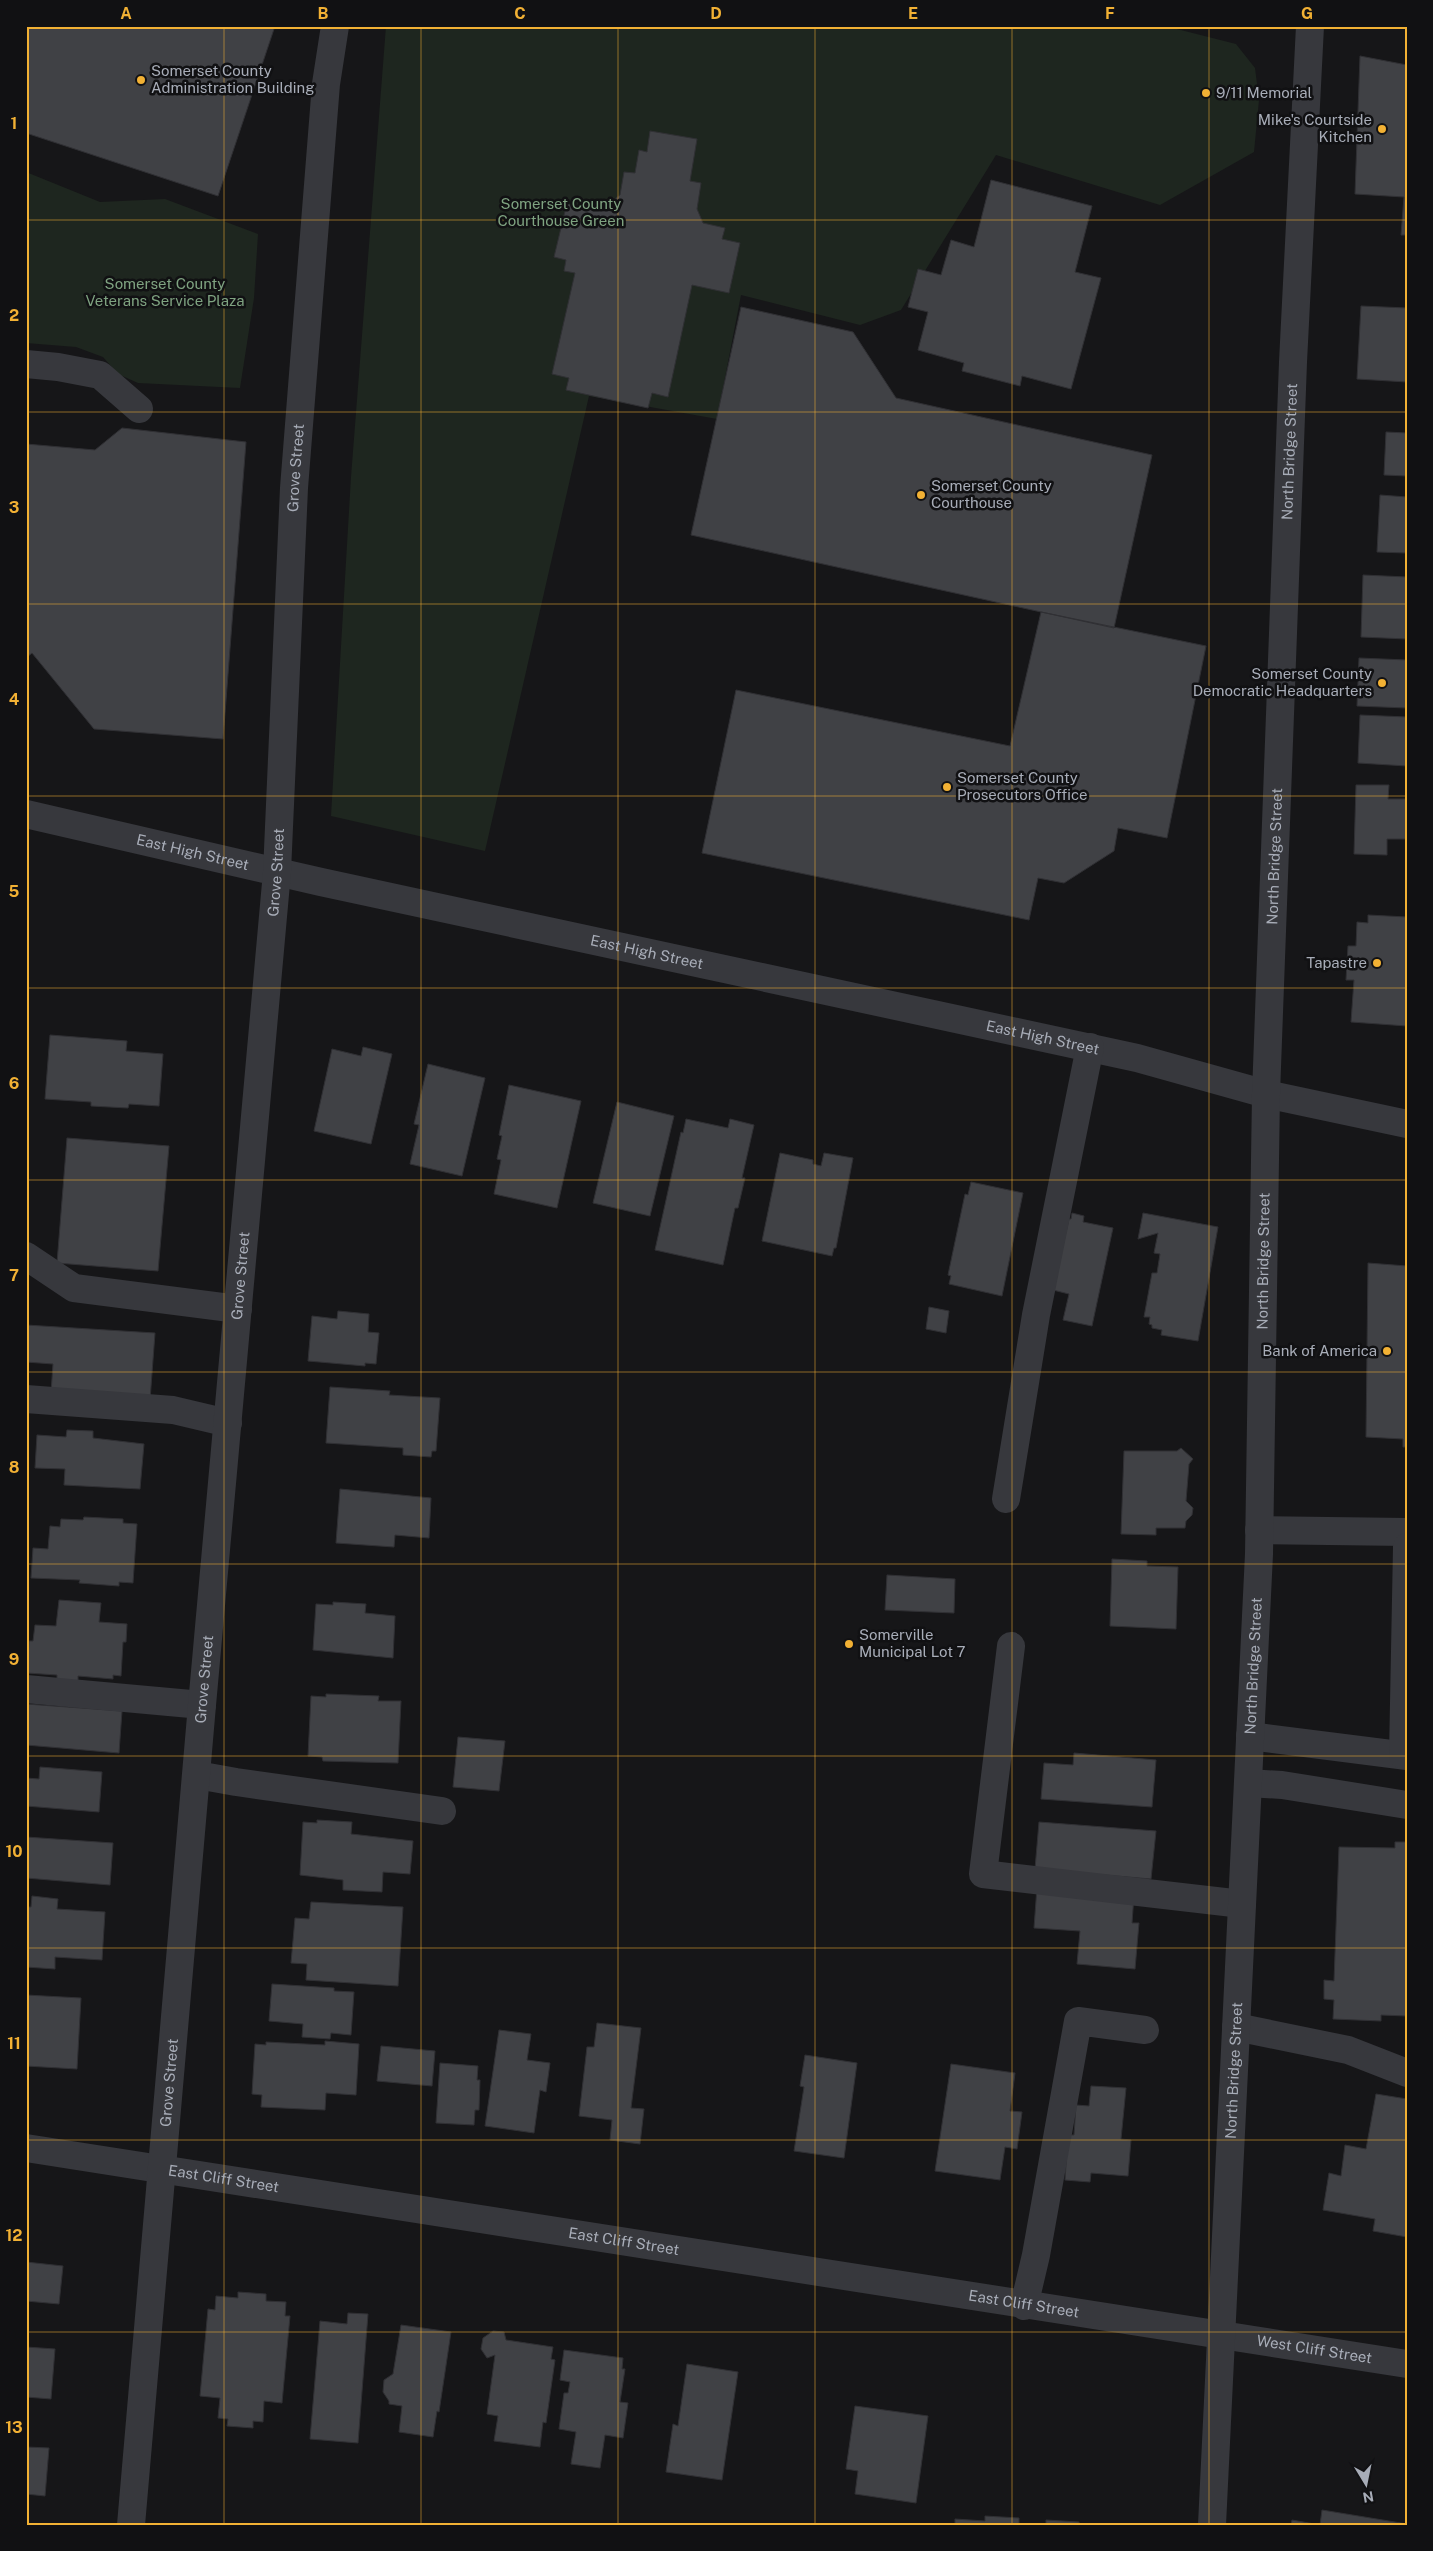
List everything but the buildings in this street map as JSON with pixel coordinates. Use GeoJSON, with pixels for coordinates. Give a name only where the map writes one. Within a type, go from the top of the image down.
{"type":"FeatureCollection","features":[{"type":"Feature","properties":{"kind":"street","name":"Grove Street"},"geometry":{"type":"LineString","coordinates":[[132,2525],[202,1705],[277,872],[294,488],[326,84],[335,26]]}},
{"type":"Feature","properties":{"kind":"street","name":"North Bridge Street"},"geometry":{"type":"LineString","coordinates":[[1212,2525],[1259,1530],[1266,1094],[1293,362],[1310,26]]}},
{"type":"Feature","properties":{"kind":"street"},"geometry":{"type":"LineString","coordinates":[[26,364],[58,367],[100,375],[139,409]]}},
{"type":"Feature","properties":{"kind":"street","name":"East High Street"},"geometry":{"type":"LineString","coordinates":[[26,814],[277,872],[1137,1058],[1266,1094],[1407,1124]]}},
{"type":"Feature","properties":{"kind":"street"},"geometry":{"type":"LineString","coordinates":[[1006,1500],[1036,1315],[1090,1048]]}},
{"type":"Feature","properties":{"kind":"street"},"geometry":{"type":"LineString","coordinates":[[26,1256],[74,1288],[238,1309]]}},
{"type":"Feature","properties":{"kind":"street"},"geometry":{"type":"LineString","coordinates":[[26,1399],[173,1410],[228,1423]]}},
{"type":"Feature","properties":{"kind":"street"},"geometry":{"type":"LineString","coordinates":[[1259,1530],[1407,1532]]}},
{"type":"Feature","properties":{"kind":"street"},"geometry":{"type":"LineString","coordinates":[[1250,1736],[1405,1756],[1407,1547]]}},
{"type":"Feature","properties":{"kind":"street"},"geometry":{"type":"LineString","coordinates":[[1011,1646],[983,1874],[1242,1904]]}},
{"type":"Feature","properties":{"kind":"street"},"geometry":{"type":"LineString","coordinates":[[26,1689],[202,1705]]}},
{"type":"Feature","properties":{"kind":"street"},"geometry":{"type":"LineString","coordinates":[[197,1775],[442,1811]]}},
{"type":"Feature","properties":{"kind":"street"},"geometry":{"type":"LineString","coordinates":[[1248,1783],[1282,1785],[1407,1805]]}},
{"type":"Feature","properties":{"kind":"street"},"geometry":{"type":"LineString","coordinates":[[1024,2306],[1037,2246],[1078,2021],[1145,2030]]}},
{"type":"Feature","properties":{"kind":"street"},"geometry":{"type":"LineString","coordinates":[[1236,2027],[1348,2050],[1407,2073]]}},
{"type":"Feature","properties":{"kind":"street","name":"East Cliff Street"},"geometry":{"type":"LineString","coordinates":[[26,2148],[1222,2337]]}},
{"type":"Feature","properties":{"kind":"street","name":"West Cliff Street"},"geometry":{"type":"LineString","coordinates":[[1222,2337],[1407,2364]]}},
{"type":"Feature","properties":{"kind":"green space","name":"Somerset County Courthouse Green"},"geometry":{"type":"Polygon","coordinates":[[[386,26],[1165,26],[1236,44],[1255,68],[1259,100],[1254,152],[1160,205],[996,155],[901,310],[860,325],[741,295],[717,419],[589,396],[485,851],[331,816],[351,477],[386,26]]]}},
{"type":"Feature","properties":{"kind":"green space","name":"Somerset County Veterans Service Plaza"},"geometry":{"type":"Polygon","coordinates":[[[26,172],[100,202],[165,199],[258,234],[254,298],[240,388],[138,383],[118,374],[103,357],[76,347],[26,343],[26,172]]]}},
{"type":"Feature","properties":{"kind":"place","name":"Somerset County Administration Building"},"geometry":{"type":"Point","coordinates":[141,80]}},
{"type":"Feature","properties":{"kind":"place","name":"9/11 Memorial"},"geometry":{"type":"Point","coordinates":[1206,93]}},
{"type":"Feature","properties":{"kind":"place","name":"Mike's Courtside Kitchen"},"geometry":{"type":"Point","coordinates":[1382,129]}},
{"type":"Feature","properties":{"kind":"place","name":"Somerset County Courthouse"},"geometry":{"type":"Point","coordinates":[921,495]}},
{"type":"Feature","properties":{"kind":"place","name":"Somerset County Democratic Headquarters"},"geometry":{"type":"Point","coordinates":[1382,683]}},
{"type":"Feature","properties":{"kind":"place","name":"Somerset County Prosecutors Office"},"geometry":{"type":"Point","coordinates":[947,787]}},
{"type":"Feature","properties":{"kind":"place","name":"Tapastre"},"geometry":{"type":"Point","coordinates":[1377,963]}},
{"type":"Feature","properties":{"kind":"place","name":"Bank of America"},"geometry":{"type":"Point","coordinates":[1387,1351]}},
{"type":"Feature","properties":{"kind":"place","name":"Somerville Municipal Lot 7"},"geometry":{"type":"Point","coordinates":[849,1644]}}]}
